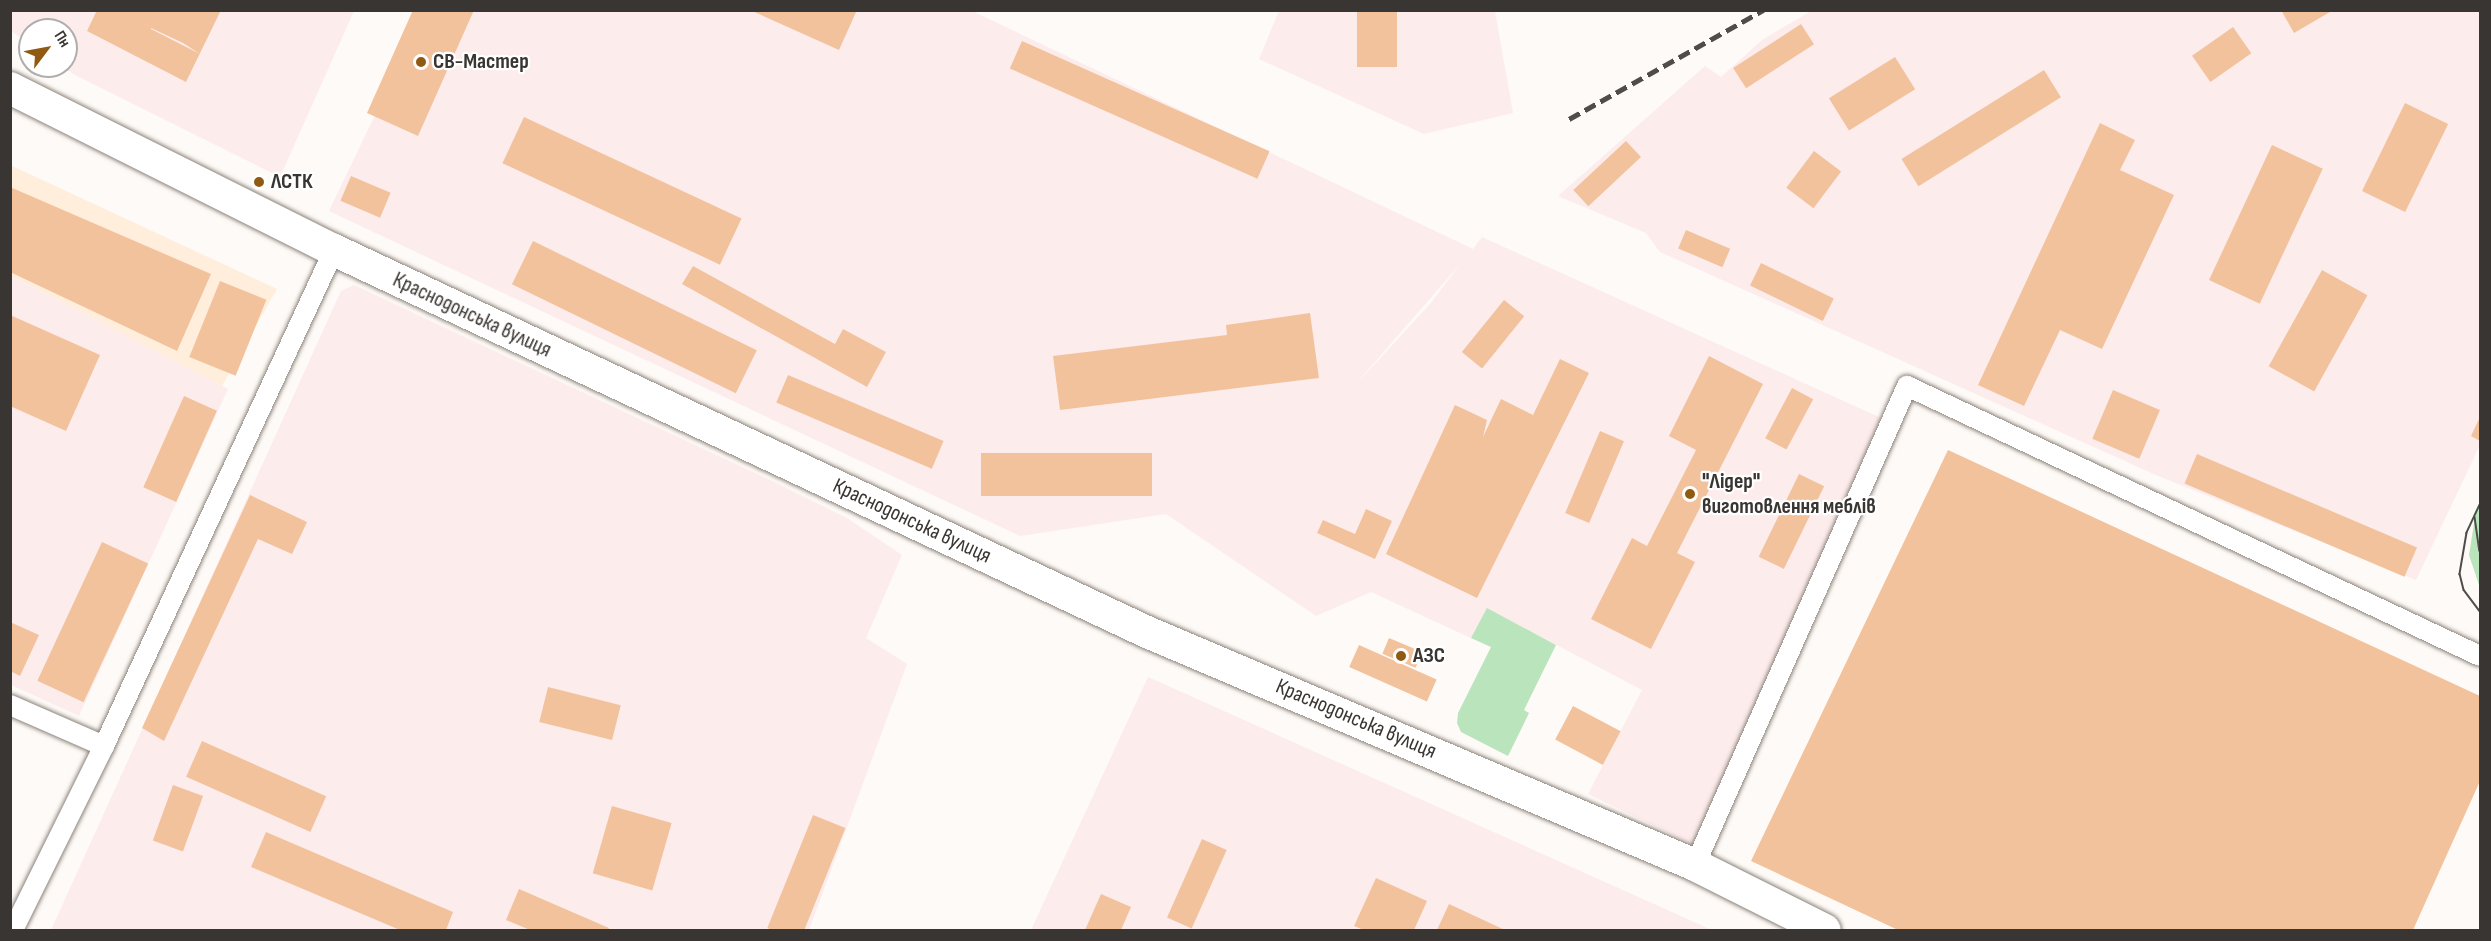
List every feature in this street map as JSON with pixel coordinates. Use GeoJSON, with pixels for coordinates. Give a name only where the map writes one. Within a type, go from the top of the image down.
{"type":"FeatureCollection","features":[{"type":"Feature","properties":{"kind":"main road","name":"Краснодонська вулиця"},"geometry":{"type":"LineString","coordinates":[[10,88],[334,250],[1147,632],[1695,865],[1825,930]]}},
{"type":"Feature","properties":{"kind":"street"},"geometry":{"type":"LineString","coordinates":[[13,930],[104,746],[334,250]]}},
{"type":"Feature","properties":{"kind":"street"},"geometry":{"type":"LineString","coordinates":[[1695,865],[1907,386],[2481,656]]}},
{"type":"Feature","properties":{"kind":"street"},"geometry":{"type":"LineString","coordinates":[[10,705],[104,746]]}},
{"type":"Feature","properties":{"kind":"shaded area"},"geometry":{"type":"Polygon","coordinates":[[[10,11],[354,11],[280,177],[78,76],[78,18],[18,18],[18,36],[11,31],[10,11]]]}},
{"type":"Feature","properties":{"kind":"shaded area"},"geometry":{"type":"Polygon","coordinates":[[[425,11],[972,11],[1473,249],[1482,237],[1881,418],[1694,845],[1588,794],[1642,690],[1492,611],[1471,638],[1371,592],[1316,616],[1166,514],[1020,536],[329,211],[425,11]],[[1461,263],[1361,379],[1430,304],[1461,263]]]}},
{"type":"Feature","properties":{"kind":"shaded area"},"geometry":{"type":"Polygon","coordinates":[[[1279,11],[1495,11],[1513,113],[1424,134],[1259,59],[1279,11]]]}},
{"type":"Feature","properties":{"kind":"shaded area"},"geometry":{"type":"Polygon","coordinates":[[[1811,11],[2480,11],[2480,445],[2416,580],[2156,475],[1660,252],[1646,233],[1558,196],[1705,66],[1721,77],[1762,40],[1811,11]]]}},
{"type":"Feature","properties":{"kind":"shaded area"},"geometry":{"type":"Polygon","coordinates":[[[10,165],[277,289],[222,386],[11,276],[10,165]]]}},
{"type":"Feature","properties":{"kind":"shaded area"},"geometry":{"type":"Polygon","coordinates":[[[11,276],[228,389],[79,716],[11,685],[11,276]]]}},
{"type":"Feature","properties":{"kind":"shaded area"},"geometry":{"type":"Polygon","coordinates":[[[354,285],[774,482],[847,518],[902,555],[866,638],[907,664],[809,930],[51,930],[341,291],[354,285]]]}},
{"type":"Feature","properties":{"kind":"shaded area"},"geometry":{"type":"Polygon","coordinates":[[[1148,677],[1712,930],[1031,930],[1148,677]]]}},
{"type":"Feature","properties":{"kind":"green space"},"geometry":{"type":"Polygon","coordinates":[[[2480,504],[2480,588],[2469,555],[2475,517],[2480,504]]]}},
{"type":"Feature","properties":{"kind":"green space"},"geometry":{"type":"Polygon","coordinates":[[[1487,608],[1556,645],[1524,710],[1529,713],[1508,756],[1461,732],[1457,723],[1458,713],[1491,647],[1471,638],[1487,608]]]}},
{"type":"Feature","properties":{"kind":"building"},"geometry":{"type":"Polygon","coordinates":[[[97,10],[221,10],[200,54],[186,82],[87,31],[97,10]],[[151,29],[200,54],[183,43],[151,29]]]}},
{"type":"Feature","properties":{"kind":"building","name":"СВ-Мастер"},"geometry":{"type":"Polygon","coordinates":[[[413,10],[474,10],[418,136],[367,113],[413,10]]]}},
{"type":"Feature","properties":{"kind":"building"},"geometry":{"type":"Polygon","coordinates":[[[750,10],[857,10],[839,50],[750,10]]]}},
{"type":"Feature","properties":{"kind":"building"},"geometry":{"type":"Polygon","coordinates":[[[1357,10],[1397,10],[1397,67],[1357,67],[1357,10]]]}},
{"type":"Feature","properties":{"kind":"building"},"geometry":{"type":"Polygon","coordinates":[[[2281,10],[2329,10],[2330,12],[2294,33],[2281,10]]]}},
{"type":"Feature","properties":{"kind":"building"},"geometry":{"type":"Polygon","coordinates":[[[1801,24],[1814,44],[1746,88],[1733,68],[1801,24]]]}},
{"type":"Feature","properties":{"kind":"building"},"geometry":{"type":"Polygon","coordinates":[[[2233,27],[2251,53],[2210,82],[2192,56],[2233,27]]]}},
{"type":"Feature","properties":{"kind":"building"},"geometry":{"type":"Polygon","coordinates":[[[1022,41],[1270,151],[1257,179],[1010,68],[1022,41]]]}},
{"type":"Feature","properties":{"kind":"building"},"geometry":{"type":"Polygon","coordinates":[[[1895,57],[1915,89],[1849,131],[1829,98],[1895,57]]]}},
{"type":"Feature","properties":{"kind":"building"},"geometry":{"type":"Polygon","coordinates":[[[2044,70],[2061,97],[1918,186],[1902,159],[2044,70]]]}},
{"type":"Feature","properties":{"kind":"building"},"geometry":{"type":"Polygon","coordinates":[[[2405,103],[2448,124],[2405,212],[2362,191],[2405,103]]]}},
{"type":"Feature","properties":{"kind":"building"},"geometry":{"type":"Polygon","coordinates":[[[524,117],[742,218],[720,265],[502,163],[524,117]]]}},
{"type":"Feature","properties":{"kind":"building"},"geometry":{"type":"Polygon","coordinates":[[[2100,123],[2135,140],[2120,170],[2174,195],[2102,349],[2060,330],[2024,406],[1978,385],[2100,123]]]}},
{"type":"Feature","properties":{"kind":"building"},"geometry":{"type":"Polygon","coordinates":[[[1626,141],[1641,157],[1588,206],[1573,190],[1626,141]]]}},
{"type":"Feature","properties":{"kind":"building"},"geometry":{"type":"Polygon","coordinates":[[[2272,145],[2323,169],[2260,304],[2209,280],[2272,145]]]}},
{"type":"Feature","properties":{"kind":"building"},"geometry":{"type":"Polygon","coordinates":[[[1814,151],[1841,171],[1813,208],[1786,188],[1814,151]]]}},
{"type":"Feature","properties":{"kind":"building"},"geometry":{"type":"Polygon","coordinates":[[[351,176],[391,193],[380,218],[340,201],[351,176]]]}},
{"type":"Feature","properties":{"kind":"building"},"geometry":{"type":"Polygon","coordinates":[[[10,187],[211,274],[177,351],[10,272],[10,187]]]}},
{"type":"Feature","properties":{"kind":"building"},"geometry":{"type":"Polygon","coordinates":[[[1686,230],[1730,249],[1722,267],[1678,248],[1686,230]]]}},
{"type":"Feature","properties":{"kind":"building"},"geometry":{"type":"Polygon","coordinates":[[[533,241],[757,350],[736,393],[512,284],[533,241]]]}},
{"type":"Feature","properties":{"kind":"building"},"geometry":{"type":"Polygon","coordinates":[[[1761,263],[1834,299],[1823,321],[1750,285],[1761,263]]]}},
{"type":"Feature","properties":{"kind":"building"},"geometry":{"type":"Polygon","coordinates":[[[693,266],[835,344],[843,329],[886,352],[867,387],[682,284],[693,266]]]}},
{"type":"Feature","properties":{"kind":"building"},"geometry":{"type":"Polygon","coordinates":[[[2322,270],[2367,295],[2314,391],[2269,366],[2322,270]]]}},
{"type":"Feature","properties":{"kind":"building"},"geometry":{"type":"Polygon","coordinates":[[[220,281],[266,300],[236,376],[189,357],[220,281]]]}},
{"type":"Feature","properties":{"kind":"building"},"geometry":{"type":"Polygon","coordinates":[[[1504,300],[1524,316],[1482,368],[1462,352],[1504,300]]]}},
{"type":"Feature","properties":{"kind":"building"},"geometry":{"type":"Polygon","coordinates":[[[1310,313],[1319,378],[1060,410],[1053,356],[1227,335],[1226,325],[1310,313]]]}},
{"type":"Feature","properties":{"kind":"building"},"geometry":{"type":"Polygon","coordinates":[[[10,315],[100,355],[66,431],[10,406],[10,315]]]}},
{"type":"Feature","properties":{"kind":"building","name":"\"Лідер\" виготовлення меблів"},"geometry":{"type":"Polygon","coordinates":[[[1709,356],[1763,384],[1677,553],[1695,562],[1651,649],[1591,619],[1632,538],[1647,546],[1696,450],[1669,436],[1709,356]]]}},
{"type":"Feature","properties":{"kind":"building"},"geometry":{"type":"Polygon","coordinates":[[[1560,359],[1589,373],[1477,598],[1386,554],[1455,405],[1487,420],[1483,437],[1501,399],[1533,415],[1560,359]]]}},
{"type":"Feature","properties":{"kind":"building"},"geometry":{"type":"Polygon","coordinates":[[[788,375],[944,441],[932,469],[776,403],[788,375]]]}},
{"type":"Feature","properties":{"kind":"building"},"geometry":{"type":"Polygon","coordinates":[[[1792,388],[1813,399],[1786,450],[1765,438],[1792,388]]]}},
{"type":"Feature","properties":{"kind":"building"},"geometry":{"type":"Polygon","coordinates":[[[2113,390],[2160,410],[2139,459],[2092,439],[2113,390]]]}},
{"type":"Feature","properties":{"kind":"building"},"geometry":{"type":"Polygon","coordinates":[[[184,396],[217,411],[176,502],[143,487],[184,396]]]}},
{"type":"Feature","properties":{"kind":"building"},"geometry":{"type":"Polygon","coordinates":[[[2480,417],[2480,441],[2471,436],[2480,417]]]}},
{"type":"Feature","properties":{"kind":"building"},"geometry":{"type":"Polygon","coordinates":[[[1600,431],[1624,441],[1589,523],[1565,513],[1600,431]]]}},
{"type":"Feature","properties":{"kind":"building"},"geometry":{"type":"Polygon","coordinates":[[[1948,450],[2480,696],[2480,781],[2413,930],[1898,930],[1751,861],[1948,450]]]}},
{"type":"Feature","properties":{"kind":"building"},"geometry":{"type":"Polygon","coordinates":[[[981,453],[1152,453],[1152,496],[981,496],[981,453]]]}},
{"type":"Feature","properties":{"kind":"building"},"geometry":{"type":"Polygon","coordinates":[[[2197,454],[2417,547],[2404,577],[2184,483],[2197,454]]]}},
{"type":"Feature","properties":{"kind":"building"},"geometry":{"type":"Polygon","coordinates":[[[1799,474],[1824,486],[1784,569],[1759,557],[1799,474]]]}},
{"type":"Feature","properties":{"kind":"building"},"geometry":{"type":"Polygon","coordinates":[[[250,495],[307,522],[292,554],[258,539],[164,741],[142,728],[250,495]]]}},
{"type":"Feature","properties":{"kind":"building"},"geometry":{"type":"Polygon","coordinates":[[[1366,509],[1392,521],[1375,559],[1317,533],[1323,520],[1355,534],[1366,509]]]}},
{"type":"Feature","properties":{"kind":"building"},"geometry":{"type":"Polygon","coordinates":[[[102,542],[148,564],[84,702],[37,681],[102,542]]]}},
{"type":"Feature","properties":{"kind":"building"},"geometry":{"type":"Polygon","coordinates":[[[10,622],[39,635],[20,676],[10,671],[10,622]]]}},
{"type":"Feature","properties":{"kind":"building"},"geometry":{"type":"Polygon","coordinates":[[[1389,638],[1422,652],[1415,668],[1382,654],[1389,638]]]}},
{"type":"Feature","properties":{"kind":"building"},"geometry":{"type":"Polygon","coordinates":[[[1359,645],[1437,680],[1427,701],[1349,667],[1359,645]]]}},
{"type":"Feature","properties":{"kind":"building"},"geometry":{"type":"Polygon","coordinates":[[[548,687],[621,705],[612,740],[539,722],[548,687]]]}},
{"type":"Feature","properties":{"kind":"building"},"geometry":{"type":"Polygon","coordinates":[[[1573,706],[1621,731],[1603,765],[1555,740],[1573,706]]]}},
{"type":"Feature","properties":{"kind":"building"},"geometry":{"type":"Polygon","coordinates":[[[202,741],[326,796],[310,832],[186,777],[202,741]]]}},
{"type":"Feature","properties":{"kind":"building"},"geometry":{"type":"Polygon","coordinates":[[[173,785],[203,796],[183,851],[153,840],[173,785]]]}},
{"type":"Feature","properties":{"kind":"building"},"geometry":{"type":"Polygon","coordinates":[[[612,806],[672,823],[652,890],[593,873],[612,806]]]}},
{"type":"Feature","properties":{"kind":"building"},"geometry":{"type":"Polygon","coordinates":[[[813,815],[845,828],[804,930],[767,928],[813,815]]]}},
{"type":"Feature","properties":{"kind":"building"},"geometry":{"type":"Polygon","coordinates":[[[266,832],[453,912],[446,930],[400,930],[251,867],[266,832]]]}},
{"type":"Feature","properties":{"kind":"building"},"geometry":{"type":"Polygon","coordinates":[[[1202,839],[1227,850],[1192,929],[1167,918],[1202,839]]]}},
{"type":"Feature","properties":{"kind":"building"},"geometry":{"type":"Polygon","coordinates":[[[1376,878],[1427,901],[1414,930],[1364,930],[1354,926],[1376,878]]]}},
{"type":"Feature","properties":{"kind":"building"},"geometry":{"type":"Polygon","coordinates":[[[519,889],[609,928],[608,930],[530,930],[506,920],[519,889]]]}},
{"type":"Feature","properties":{"kind":"building"},"geometry":{"type":"Polygon","coordinates":[[[1101,894],[1131,907],[1121,930],[1085,930],[1101,894]]]}},
{"type":"Feature","properties":{"kind":"building"},"geometry":{"type":"Polygon","coordinates":[[[1449,904],[1505,930],[1437,930],[1449,904]]]}},
{"type":"Feature","properties":{"kind":"tram line"},"geometry":{"type":"LineString","coordinates":[[2480,505],[2467,533],[2460,574],[2464,590],[2480,611]]}},
{"type":"Feature","properties":{"kind":"tram line"},"geometry":{"type":"LineString","coordinates":[[2475,517],[2480,551]]}},
{"type":"Feature","properties":{"kind":"railway"},"geometry":{"type":"LineString","coordinates":[[1569,119],[1763,10]]}},
{"type":"Feature","properties":{"kind":"place","name":"СВ-Мастер"},"geometry":{"type":"Point","coordinates":[421,62]}},
{"type":"Feature","properties":{"kind":"place","name":"ЛСТК"},"geometry":{"type":"Point","coordinates":[259,182]}},
{"type":"Feature","properties":{"kind":"place","name":"\"Лідер\" виготовлення меблів"},"geometry":{"type":"Point","coordinates":[1690,494]}},
{"type":"Feature","properties":{"kind":"place","name":"АЗС"},"geometry":{"type":"Point","coordinates":[1401,656]}}]}
